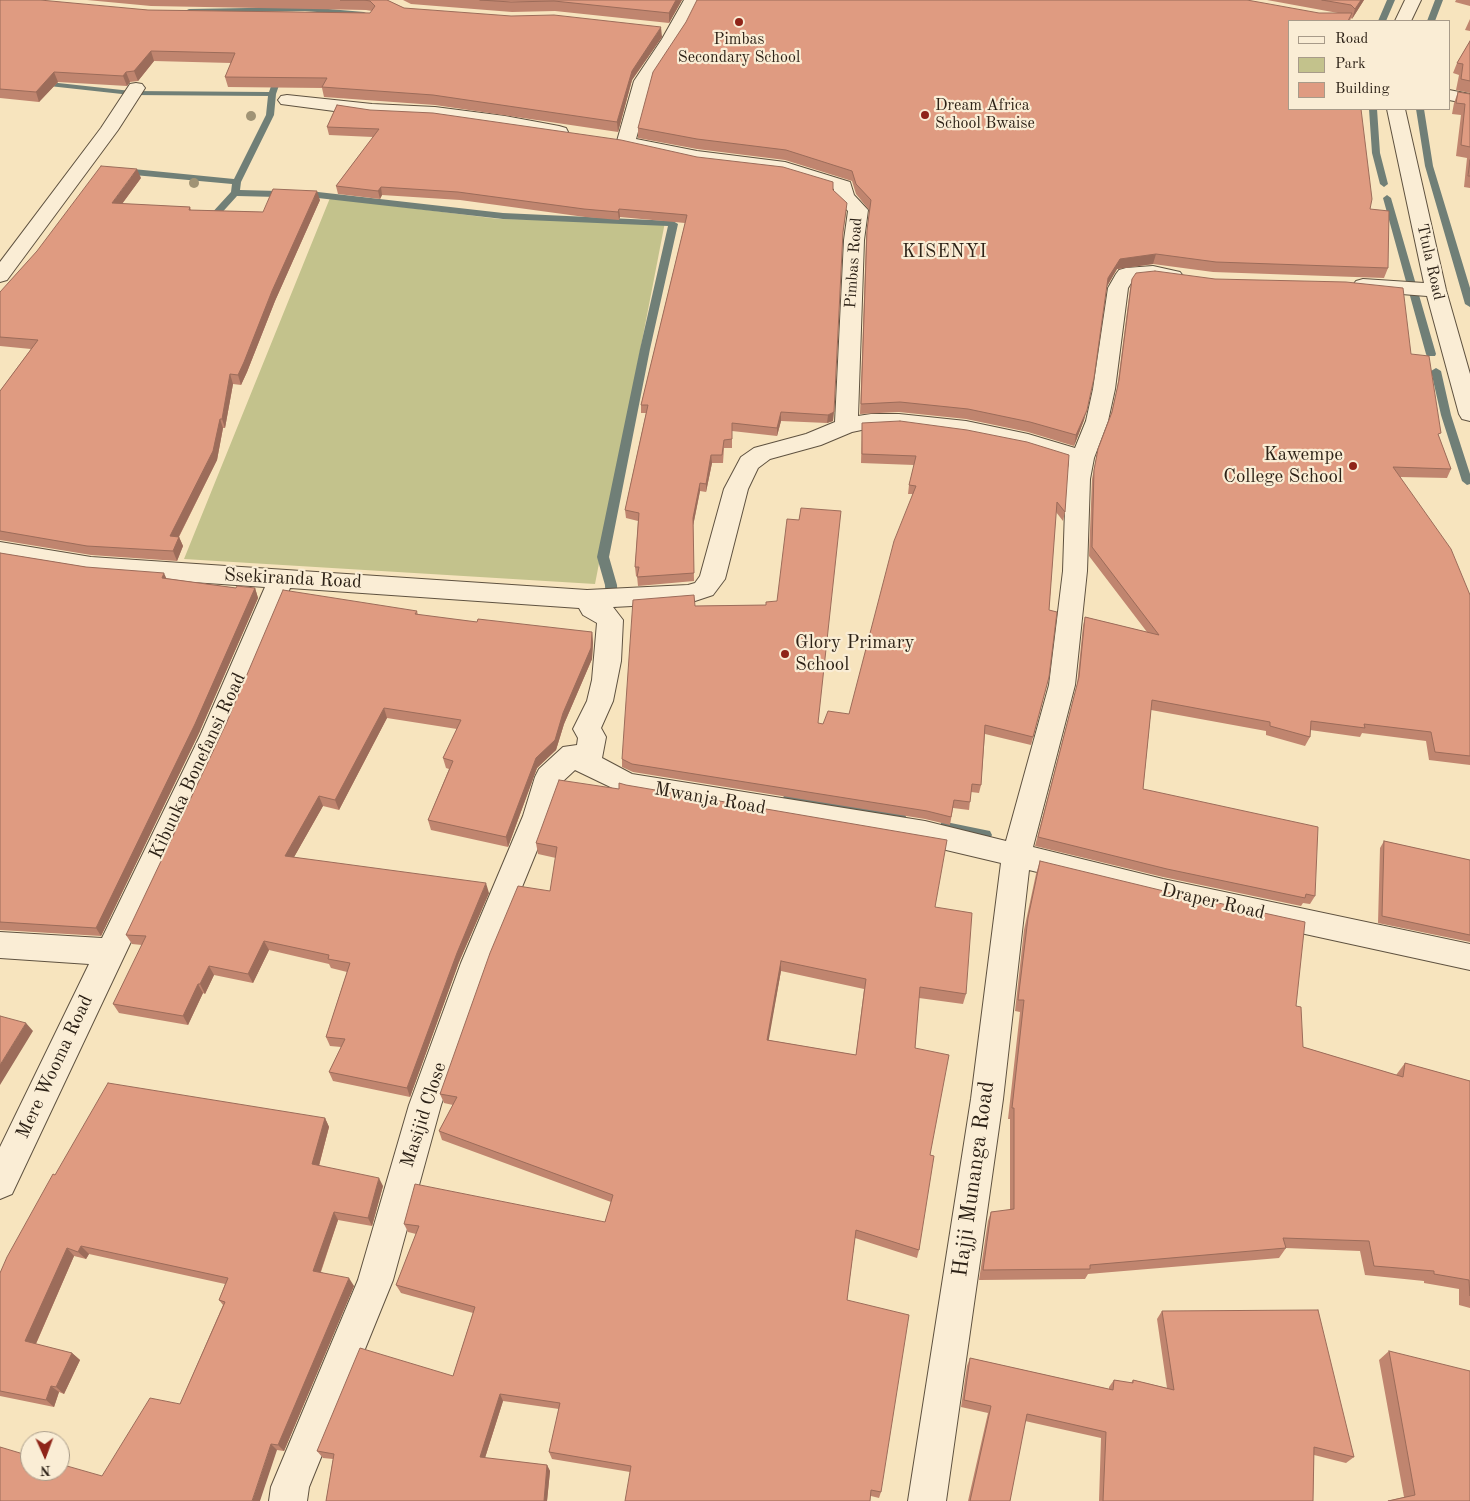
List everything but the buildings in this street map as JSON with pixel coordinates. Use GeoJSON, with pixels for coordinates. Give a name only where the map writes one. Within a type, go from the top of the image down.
{"type":"FeatureCollection","features":[{"type":"Feature","properties":{"kind":"street","name":"Pimbas Road"},"geometry":{"type":"LineString","coordinates":[[692,0],[676,31],[643,81],[617,140],[697,157],[785,168],[842,186],[844,197],[858,210],[854,240],[846,374],[846,426]]}},
{"type":"Feature","properties":{"kind":"street"},"geometry":{"type":"LineString","coordinates":[[1403,20],[1413,0]]}},
{"type":"Feature","properties":{"kind":"street"},"geometry":{"type":"LineString","coordinates":[[655,29],[676,31]]}},
{"type":"Feature","properties":{"kind":"street"},"geometry":{"type":"LineString","coordinates":[[0,276],[109,130],[136,88]]}},
{"type":"Feature","properties":{"kind":"street"},"geometry":{"type":"LineString","coordinates":[[1450,95],[1470,99]]}},
{"type":"Feature","properties":{"kind":"street"},"geometry":{"type":"LineString","coordinates":[[287,100],[372,110],[435,113],[572,134]]}},
{"type":"Feature","properties":{"kind":"street","name":"Ttula Road"},"geometry":{"type":"LineString","coordinates":[[1396,110],[1436,290],[1470,414]]}},
{"type":"Feature","properties":{"kind":"street","name":"Hajji Munanga Road"},"geometry":{"type":"LineString","coordinates":[[926,1501],[987,1099],[1016,857],[1062,685],[1075,571],[1078,479],[1082,458],[1097,421],[1104,389],[1118,288],[1126,274],[1153,272],[1197,278]]}},
{"type":"Feature","properties":{"kind":"street"},"geometry":{"type":"LineString","coordinates":[[1343,283],[1436,290]]}},
{"type":"Feature","properties":{"kind":"street","name":"Ssekiranda Road"},"geometry":{"type":"LineString","coordinates":[[0,551],[91,566],[586,599],[689,594],[704,589],[712,579],[736,489],[749,463],[762,453],[812,440],[846,426],[870,421],[899,421],[966,429],[1028,442],[1082,458]]}},
{"type":"Feature","properties":{"kind":"street","name":"Kibuuka Bonefansi Road"},"geometry":{"type":"LineString","coordinates":[[111,952],[215,734],[282,579]]}},
{"type":"Feature","properties":{"kind":"street"},"geometry":{"type":"LineString","coordinates":[[586,599],[592,608],[602,612],[610,620],[605,680],[600,701],[587,729],[592,736],[587,763]]}},
{"type":"Feature","properties":{"kind":"street","name":"Masijid Close"},"geometry":{"type":"LineString","coordinates":[[288,1501],[290,1487],[375,1280],[425,1105],[476,963],[537,816],[549,777],[573,755],[587,763]]}},
{"type":"Feature","properties":{"kind":"street","name":"Mwanja Road"},"geometry":{"type":"LineString","coordinates":[[587,763],[626,784],[925,833],[1016,857]]}},
{"type":"Feature","properties":{"kind":"street","name":"Draper Road"},"geometry":{"type":"LineString","coordinates":[[1016,857],[1088,871],[1163,891],[1325,927],[1470,957]]}},
{"type":"Feature","properties":{"kind":"street"},"geometry":{"type":"LineString","coordinates":[[0,945],[111,952]]}},
{"type":"Feature","properties":{"kind":"street","name":"Mere Wooma Road"},"geometry":{"type":"LineString","coordinates":[[0,1183],[97,976],[111,952]]}},
{"type":"Feature","properties":{"kind":"green space"},"geometry":{"type":"Polygon","coordinates":[[[330,198],[499,219],[665,222],[595,584],[184,559],[330,198]]]}},
{"type":"Feature","properties":{"kind":"waterway"},"geometry":{"type":"LineString","coordinates":[[1382,20],[1391,0]]}},
{"type":"Feature","properties":{"kind":"waterway"},"geometry":{"type":"LineString","coordinates":[[1431,20],[1439,0]]}},
{"type":"Feature","properties":{"kind":"waterway"},"geometry":{"type":"LineString","coordinates":[[189,11],[305,9],[364,14]]}},
{"type":"Feature","properties":{"kind":"waterway"},"geometry":{"type":"LineString","coordinates":[[272,94],[280,71]]}},
{"type":"Feature","properties":{"kind":"waterway"},"geometry":{"type":"LineString","coordinates":[[40,83],[131,93],[272,94]]}},
{"type":"Feature","properties":{"kind":"waterway"},"geometry":{"type":"LineString","coordinates":[[237,182],[270,115],[272,94]]}},
{"type":"Feature","properties":{"kind":"waterway"},"geometry":{"type":"LineString","coordinates":[[1373,110],[1376,153],[1384,184]]}},
{"type":"Feature","properties":{"kind":"waterway"},"geometry":{"type":"LineString","coordinates":[[1420,110],[1429,166],[1470,304]]}},
{"type":"Feature","properties":{"kind":"waterway"},"geometry":{"type":"LineString","coordinates":[[123,171],[237,182]]}},
{"type":"Feature","properties":{"kind":"waterway"},"geometry":{"type":"LineString","coordinates":[[235,193],[237,182]]}},
{"type":"Feature","properties":{"kind":"waterway"},"geometry":{"type":"LineString","coordinates":[[211,225],[214,216],[235,193]]}},
{"type":"Feature","properties":{"kind":"waterway"},"geometry":{"type":"LineString","coordinates":[[235,193],[318,195],[503,216],[673,224],[645,349],[603,557],[611,585],[612,605]]}},
{"type":"Feature","properties":{"kind":"waterway"},"geometry":{"type":"LineString","coordinates":[[1387,198],[1431,354]]}},
{"type":"Feature","properties":{"kind":"waterway"},"geometry":{"type":"LineString","coordinates":[[1436,371],[1446,415],[1467,481]]}},
{"type":"Feature","properties":{"kind":"waterway"},"geometry":{"type":"LineString","coordinates":[[789,799],[900,817]]}},
{"type":"Feature","properties":{"kind":"waterway"},"geometry":{"type":"LineString","coordinates":[[946,827],[985,835]]}},
{"type":"Feature","properties":{"kind":"place","name":"Pimbas Secondary School"},"geometry":{"type":"Point","coordinates":[739,22]}},
{"type":"Feature","properties":{"kind":"place","name":"Dream Africa School Bwaise"},"geometry":{"type":"Point","coordinates":[925,115]}},
{"type":"Feature","properties":{"kind":"place","name":"Kawempe College School"},"geometry":{"type":"Point","coordinates":[1353,466]}},
{"type":"Feature","properties":{"kind":"place","name":"Glory Primary School"},"geometry":{"type":"Point","coordinates":[785,654]}},
{"type":"Feature","properties":{"kind":"district","name":"KISENYI"},"geometry":{"type":"Point","coordinates":[945,252]}}]}
